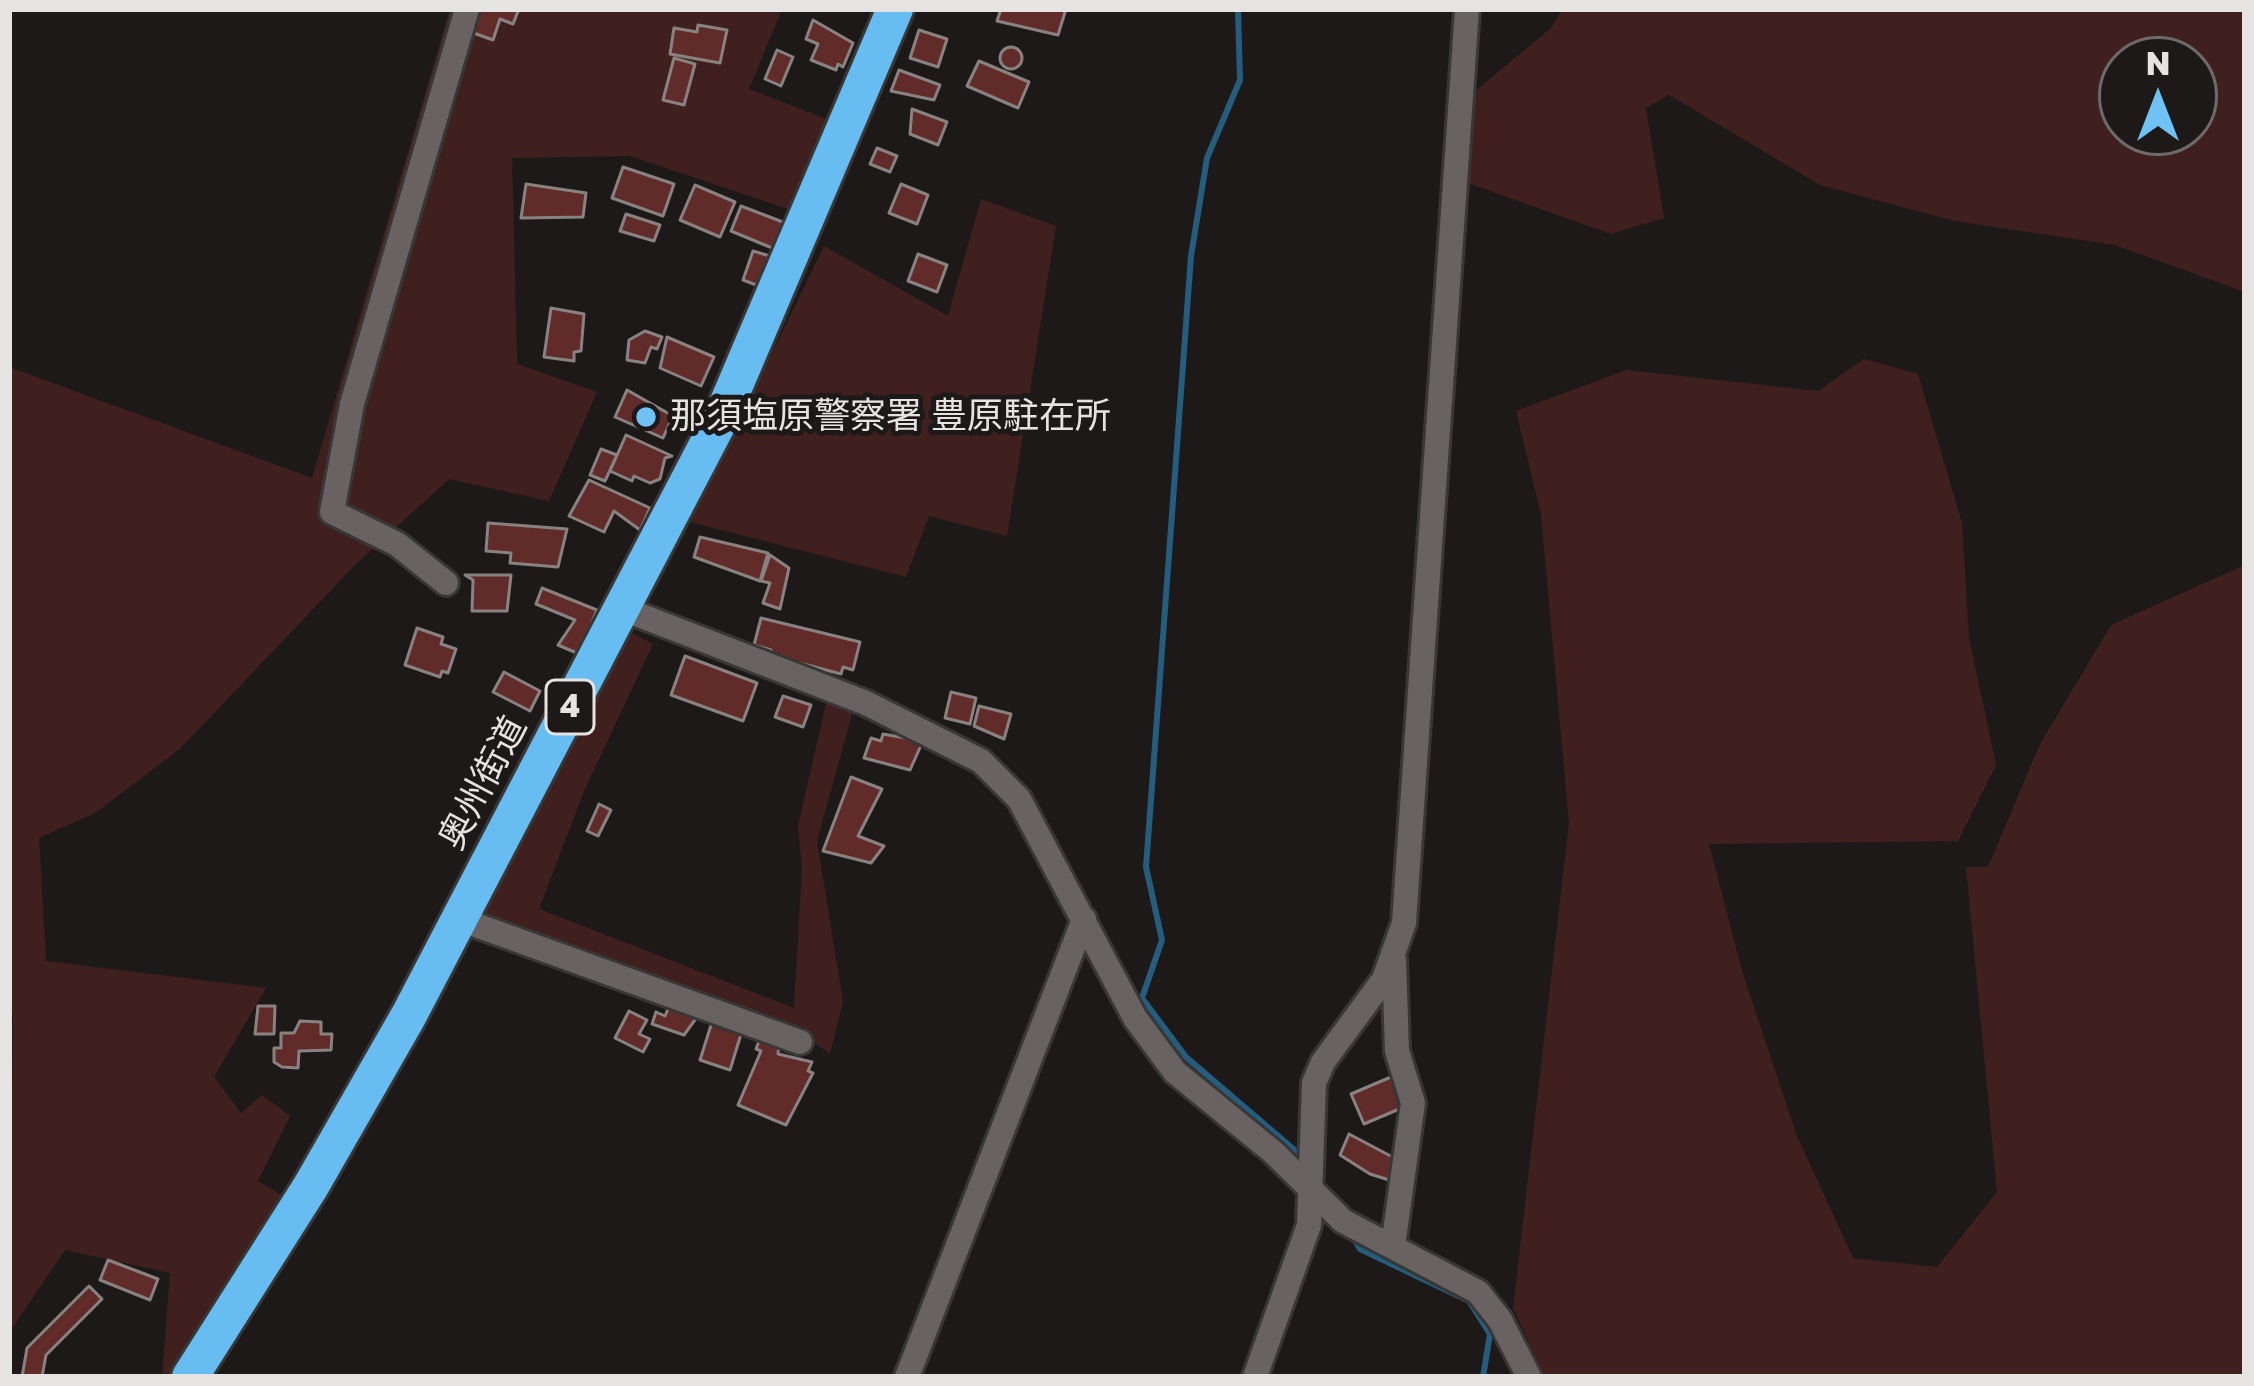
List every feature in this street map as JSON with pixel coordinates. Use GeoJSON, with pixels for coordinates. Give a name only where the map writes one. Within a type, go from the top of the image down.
{"type":"FeatureCollection","features":[{"type":"Feature","properties":{"kind":"highway","name":"奥州街道"},"geometry":{"type":"LineString","coordinates":[[190,1377],[311,1186],[459,919],[621,608],[758,338],[895,9]]}},
{"type":"Feature","properties":{"kind":"street"},"geometry":{"type":"LineString","coordinates":[[446,583],[398,544],[332,512],[352,404],[467,9]]}},
{"type":"Feature","properties":{"kind":"street"},"geometry":{"type":"LineString","coordinates":[[1393,1246],[1413,1102],[1397,1051],[1394,958],[1408,881],[1467,9]]}},
{"type":"Feature","properties":{"kind":"street"},"geometry":{"type":"LineString","coordinates":[[621,608],[866,703],[981,761],[1019,799],[1155,1049],[1274,1152],[1313,1198],[1342,1221],[1478,1292],[1500,1320],[1529,1377]]}},
{"type":"Feature","properties":{"kind":"street"},"geometry":{"type":"LineString","coordinates":[[459,919],[800,1042]]}},
{"type":"Feature","properties":{"kind":"street"},"geometry":{"type":"LineString","coordinates":[[907,1377],[1084,919]]}},
{"type":"Feature","properties":{"kind":"street"},"geometry":{"type":"LineString","coordinates":[[1256,1377],[1309,1225],[1314,1083],[1394,958]]}},
{"type":"Feature","properties":{"kind":"shaded area"},"geometry":{"type":"Polygon","coordinates":[[[450,9],[782,9],[749,89],[829,120],[800,213],[630,156],[512,158],[517,364],[597,392],[549,501],[449,479],[354,566],[180,749],[95,813],[39,838],[46,961],[266,988],[214,1077],[241,1113],[262,1095],[290,1116],[258,1181],[283,1196],[170,1377],[162,1377],[170,1273],[65,1250],[9,1333],[13,1015],[9,1011],[9,367],[312,478],[450,9]]]}},
{"type":"Feature","properties":{"kind":"shaded area"},"geometry":{"type":"Polygon","coordinates":[[[1563,9],[2245,9],[2245,292],[2115,245],[1955,221],[1820,185],[1669,95],[1646,108],[1664,218],[1611,234],[1468,183],[1469,96],[1550,29],[1563,9]]]}},
{"type":"Feature","properties":{"kind":"shaded area"},"geometry":{"type":"Polygon","coordinates":[[[981,199],[1056,226],[1007,536],[929,516],[906,577],[690,522],[824,246],[948,316],[981,199]]]}},
{"type":"Feature","properties":{"kind":"shaded area"},"geometry":{"type":"Polygon","coordinates":[[[1864,359],[1918,374],[1962,523],[1969,638],[1996,765],[1958,841],[1709,844],[1742,971],[1797,1136],[1853,1258],[1937,1267],[1997,1192],[1966,867],[1988,867],[2040,744],[2111,625],[2245,565],[2245,1377],[1545,1377],[1513,1308],[1569,823],[1541,515],[1516,411],[1626,370],[1818,391],[1864,359]]]}},
{"type":"Feature","properties":{"kind":"shaded area"},"geometry":{"type":"Polygon","coordinates":[[[624,629],[653,644],[584,791],[539,909],[794,1008],[802,868],[798,826],[827,699],[854,707],[817,841],[843,1002],[830,1054],[811,1040],[478,926],[624,629]]]}},
{"type":"Feature","properties":{"kind":"building"},"geometry":{"type":"Polygon","coordinates":[[[480,9],[519,9],[513,24],[500,19],[493,40],[471,32],[480,9]]]}},
{"type":"Feature","properties":{"kind":"building"},"geometry":{"type":"Polygon","coordinates":[[[1001,9],[1066,9],[1058,35],[997,21],[1001,9]]]}},
{"type":"Feature","properties":{"kind":"building"},"geometry":{"type":"Polygon","coordinates":[[[813,20],[853,43],[843,67],[838,64],[836,70],[811,60],[818,44],[806,39],[813,20]]]}},
{"type":"Feature","properties":{"kind":"building"},"geometry":{"type":"Polygon","coordinates":[[[698,25],[727,30],[720,63],[670,54],[674,28],[697,32],[698,25]]]}},
{"type":"Feature","properties":{"kind":"building"},"geometry":{"type":"Polygon","coordinates":[[[919,30],[947,39],[938,67],[910,58],[919,30]]]}},
{"type":"Feature","properties":{"kind":"building"},"geometry":{"type":"Polygon","coordinates":[[[1011,47],[1022,58],[1011,69],[1000,58],[1011,47]]]}},
{"type":"Feature","properties":{"kind":"building"},"geometry":{"type":"Polygon","coordinates":[[[777,50],[793,57],[781,86],[765,79],[777,50]]]}},
{"type":"Feature","properties":{"kind":"building"},"geometry":{"type":"Polygon","coordinates":[[[674,58],[695,64],[684,105],[663,100],[674,58]]]}},
{"type":"Feature","properties":{"kind":"building"},"geometry":{"type":"Polygon","coordinates":[[[979,61],[1029,82],[1018,108],[967,86],[979,61]]]}},
{"type":"Feature","properties":{"kind":"building"},"geometry":{"type":"Polygon","coordinates":[[[899,70],[940,85],[934,100],[891,91],[899,70]]]}},
{"type":"Feature","properties":{"kind":"building"},"geometry":{"type":"Polygon","coordinates":[[[912,109],[947,122],[938,145],[910,134],[912,109]]]}},
{"type":"Feature","properties":{"kind":"building"},"geometry":{"type":"Polygon","coordinates":[[[877,148],[897,156],[890,172],[870,164],[877,148]]]}},
{"type":"Feature","properties":{"kind":"building"},"geometry":{"type":"Polygon","coordinates":[[[623,167],[674,184],[663,216],[612,198],[623,167]]]}},
{"type":"Feature","properties":{"kind":"building"},"geometry":{"type":"Polygon","coordinates":[[[526,184],[586,193],[583,217],[521,218],[526,184]]]}},
{"type":"Feature","properties":{"kind":"building"},"geometry":{"type":"Polygon","coordinates":[[[901,184],[928,195],[917,224],[889,213],[901,184]]]}},
{"type":"Feature","properties":{"kind":"building"},"geometry":{"type":"Polygon","coordinates":[[[695,185],[735,202],[720,237],[680,220],[695,185]]]}},
{"type":"Feature","properties":{"kind":"building"},"geometry":{"type":"Polygon","coordinates":[[[741,206],[788,224],[777,250],[731,231],[741,206]]]}},
{"type":"Feature","properties":{"kind":"building"},"geometry":{"type":"Polygon","coordinates":[[[626,214],[660,225],[654,241],[620,231],[626,214]]]}},
{"type":"Feature","properties":{"kind":"building"},"geometry":{"type":"Polygon","coordinates":[[[753,251],[770,256],[759,286],[743,280],[753,251]]]}},
{"type":"Feature","properties":{"kind":"building"},"geometry":{"type":"Polygon","coordinates":[[[918,254],[947,265],[937,292],[908,281],[918,254]]]}},
{"type":"Feature","properties":{"kind":"building"},"geometry":{"type":"Polygon","coordinates":[[[551,308],[584,314],[581,351],[574,352],[574,361],[544,357],[551,308]]]}},
{"type":"Feature","properties":{"kind":"building"},"geometry":{"type":"Polygon","coordinates":[[[645,331],[662,337],[657,349],[651,347],[645,363],[627,360],[629,340],[645,331]]]}},
{"type":"Feature","properties":{"kind":"building"},"geometry":{"type":"Polygon","coordinates":[[[667,337],[714,357],[701,386],[660,368],[667,337]]]}},
{"type":"Feature","properties":{"kind":"building"},"geometry":{"type":"Polygon","coordinates":[[[627,390],[673,416],[663,438],[615,417],[627,390]]]}},
{"type":"Feature","properties":{"kind":"building"},"geometry":{"type":"Polygon","coordinates":[[[626,435],[672,456],[665,458],[660,479],[650,483],[634,476],[632,481],[610,471],[626,435]]]}},
{"type":"Feature","properties":{"kind":"building"},"geometry":{"type":"Polygon","coordinates":[[[601,449],[617,455],[605,481],[590,475],[601,449]]]}},
{"type":"Feature","properties":{"kind":"building"},"geometry":{"type":"Polygon","coordinates":[[[589,480],[650,508],[640,530],[614,511],[604,532],[569,516],[589,480]]]}},
{"type":"Feature","properties":{"kind":"building"},"geometry":{"type":"Polygon","coordinates":[[[488,523],[567,529],[558,567],[510,563],[511,553],[486,551],[488,523]]]}},
{"type":"Feature","properties":{"kind":"building"},"geometry":{"type":"Polygon","coordinates":[[[700,537],[768,553],[760,581],[694,557],[700,537]]]}},
{"type":"Feature","properties":{"kind":"building"},"geometry":{"type":"Polygon","coordinates":[[[770,555],[789,568],[780,609],[763,603],[770,583],[761,581],[770,555]]]}},
{"type":"Feature","properties":{"kind":"building"},"geometry":{"type":"Polygon","coordinates":[[[465,575],[511,575],[507,611],[472,611],[473,580],[465,575]]]}},
{"type":"Feature","properties":{"kind":"building"},"geometry":{"type":"Polygon","coordinates":[[[542,588],[597,610],[579,654],[558,645],[575,620],[536,604],[542,588]]]}},
{"type":"Feature","properties":{"kind":"building"},"geometry":{"type":"Polygon","coordinates":[[[761,618],[860,642],[853,670],[843,667],[841,674],[770,655],[771,650],[754,645],[761,618]]]}},
{"type":"Feature","properties":{"kind":"building"},"geometry":{"type":"Polygon","coordinates":[[[417,628],[443,637],[441,644],[456,649],[448,673],[442,671],[440,677],[405,665],[417,628]]]}},
{"type":"Feature","properties":{"kind":"building"},"geometry":{"type":"Polygon","coordinates":[[[685,656],[757,683],[743,721],[671,695],[685,656]]]}},
{"type":"Feature","properties":{"kind":"building"},"geometry":{"type":"Polygon","coordinates":[[[504,672],[540,691],[530,711],[493,692],[504,672]]]}},
{"type":"Feature","properties":{"kind":"building"},"geometry":{"type":"Polygon","coordinates":[[[951,692],[976,698],[970,724],[945,718],[951,692]]]}},
{"type":"Feature","properties":{"kind":"building"},"geometry":{"type":"Polygon","coordinates":[[[783,696],[811,705],[803,727],[775,717],[783,696]]]}},
{"type":"Feature","properties":{"kind":"building"},"geometry":{"type":"Polygon","coordinates":[[[979,706],[1011,714],[1004,739],[974,726],[979,706]]]}},
{"type":"Feature","properties":{"kind":"building"},"geometry":{"type":"Polygon","coordinates":[[[883,734],[923,741],[910,770],[864,758],[871,738],[881,741],[883,734]]]}},
{"type":"Feature","properties":{"kind":"building"},"geometry":{"type":"Polygon","coordinates":[[[851,777],[882,789],[858,836],[884,846],[871,863],[823,851],[851,777]]]}},
{"type":"Feature","properties":{"kind":"building"},"geometry":{"type":"Polygon","coordinates":[[[599,804],[611,810],[598,836],[587,831],[599,804]]]}},
{"type":"Feature","properties":{"kind":"building"},"geometry":{"type":"Polygon","coordinates":[[[671,1002],[700,1013],[684,1035],[652,1024],[656,1012],[665,1016],[671,1002]]]}},
{"type":"Feature","properties":{"kind":"building"},"geometry":{"type":"Polygon","coordinates":[[[258,1006],[275,1006],[274,1034],[255,1034],[258,1006]]]}},
{"type":"Feature","properties":{"kind":"building"},"geometry":{"type":"Polygon","coordinates":[[[629,1011],[647,1020],[639,1034],[650,1039],[643,1052],[615,1038],[629,1011]]]}},
{"type":"Feature","properties":{"kind":"building"},"geometry":{"type":"Polygon","coordinates":[[[300,1021],[321,1022],[321,1034],[332,1034],[331,1050],[299,1051],[298,1068],[282,1067],[274,1062],[274,1048],[281,1048],[281,1033],[294,1033],[300,1021]]]}},
{"type":"Feature","properties":{"kind":"building"},"geometry":{"type":"Polygon","coordinates":[[[712,1022],[742,1031],[730,1070],[700,1060],[712,1022]]]}},
{"type":"Feature","properties":{"kind":"building"},"geometry":{"type":"Polygon","coordinates":[[[761,1036],[779,1044],[778,1054],[812,1062],[808,1071],[813,1073],[786,1125],[738,1105],[761,1051],[756,1049],[761,1036]]]}},
{"type":"Feature","properties":{"kind":"building"},"geometry":{"type":"Polygon","coordinates":[[[1391,1077],[1404,1107],[1364,1124],[1351,1094],[1391,1077]]]}},
{"type":"Feature","properties":{"kind":"building"},"geometry":{"type":"Polygon","coordinates":[[[1349,1134],[1402,1162],[1399,1177],[1390,1174],[1389,1180],[1370,1174],[1340,1155],[1349,1134]]]}},
{"type":"Feature","properties":{"kind":"building"},"geometry":{"type":"Polygon","coordinates":[[[108,1260],[158,1279],[150,1300],[100,1280],[108,1260]]]}},
{"type":"Feature","properties":{"kind":"building"},"geometry":{"type":"Polygon","coordinates":[[[89,1286],[102,1299],[46,1355],[42,1377],[22,1377],[27,1348],[89,1286]]]}},
{"type":"Feature","properties":{"kind":"waterway"},"geometry":{"type":"LineString","coordinates":[[1238,9],[1240,80],[1207,158],[1191,256],[1146,867],[1162,940],[1142,998],[1186,1057],[1298,1153]]}},
{"type":"Feature","properties":{"kind":"waterway"},"geometry":{"type":"LineString","coordinates":[[1354,1239],[1360,1249],[1469,1301],[1490,1334],[1483,1377]]}},
{"type":"Feature","properties":{"kind":"place","name":"那須塩原警察署 豊原駐在所"},"geometry":{"type":"Point","coordinates":[646,417]}}]}
